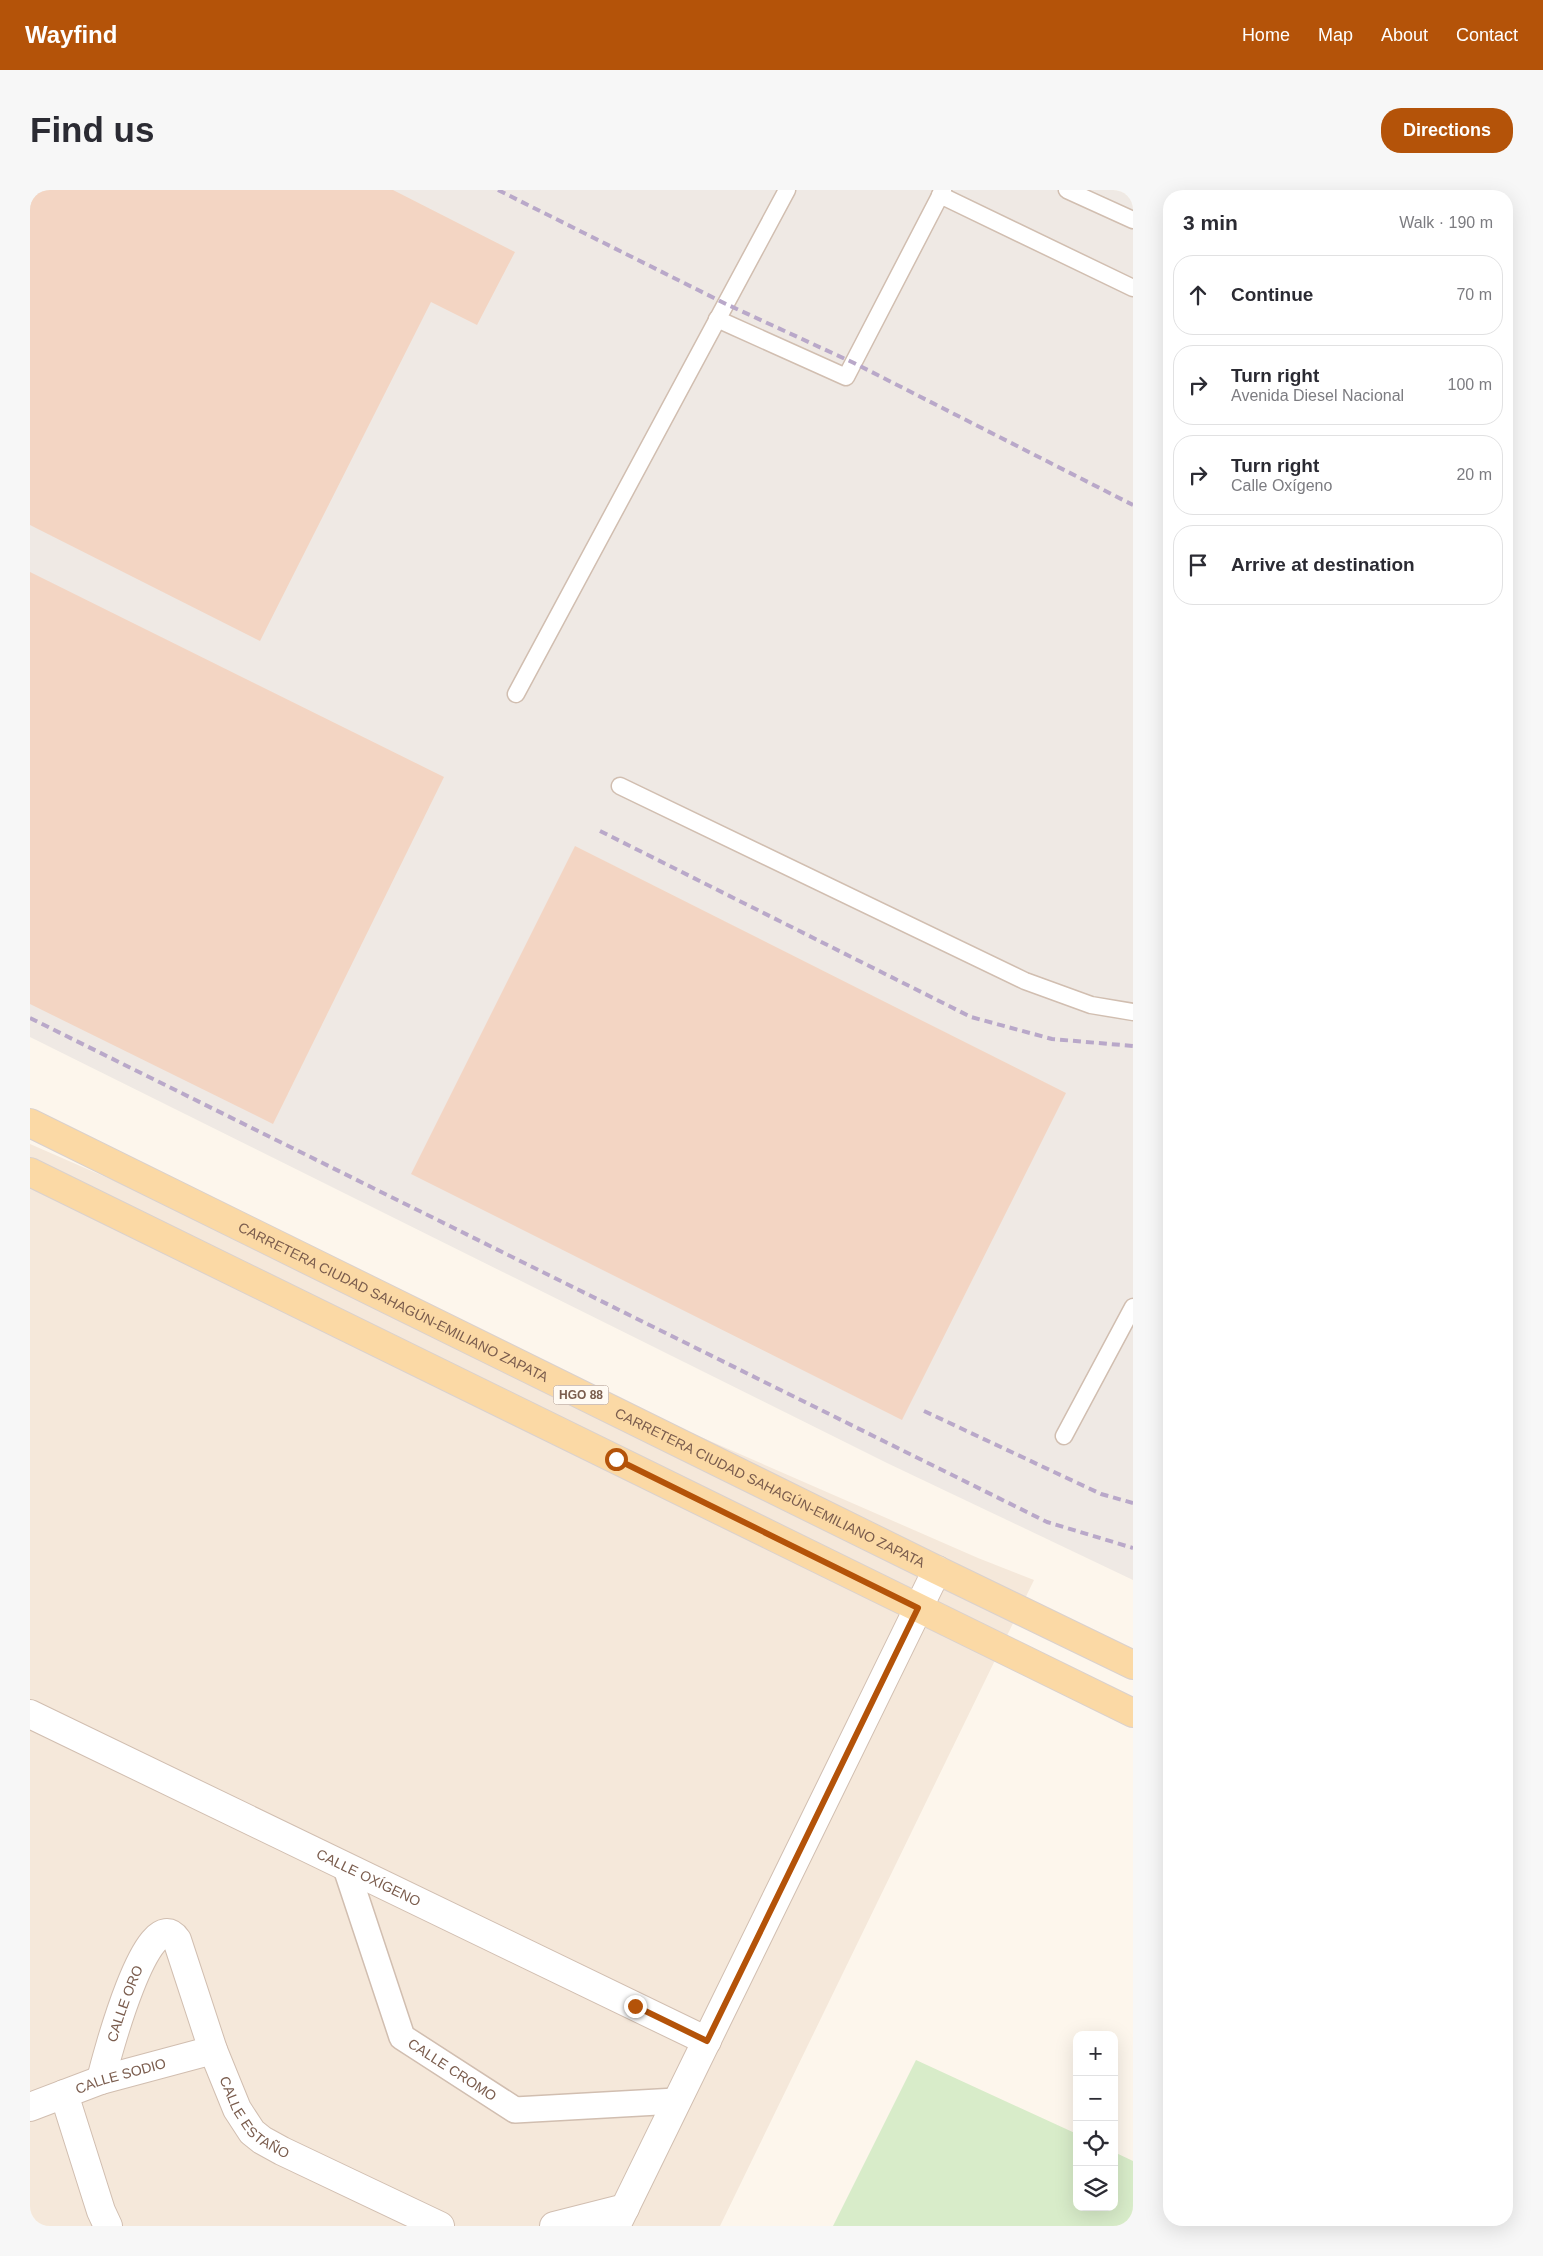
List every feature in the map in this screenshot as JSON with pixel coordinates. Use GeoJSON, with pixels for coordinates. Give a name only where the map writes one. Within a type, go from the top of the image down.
{"type":"FeatureCollection","features":[{"type":"Feature","properties":{"kind":"main road","name":"CARRETERA CIUDAD SAHAGÚN-EMILIANO ZAPATA"},"geometry":{"type":"LineString","coordinates":[[30,1123],[1133,1665]]}},
{"type":"Feature","properties":{"kind":"main road"},"geometry":{"type":"LineString","coordinates":[[30,1172],[1133,1713]]}},
{"type":"Feature","properties":{"kind":"street"},"geometry":{"type":"LineString","coordinates":[[554,2226],[620,2217],[937,1570]]}},
{"type":"Feature","properties":{"kind":"street","name":"CALLE OXÍGENO"},"geometry":{"type":"LineString","coordinates":[[30,1714],[707,2041]]}},
{"type":"Feature","properties":{"kind":"street","name":"CALLE CROMO"},"geometry":{"type":"LineString","coordinates":[[346,1868],[402,2037],[515,2110],[676,2101]]}},
{"type":"Feature","properties":{"kind":"street","name":"CALLE ESTAÑO"},"geometry":{"type":"LineString","coordinates":[[161,1934],[166,1932],[173,1933],[177,1940],[213,2050],[245,2125],[262,2140],[440,2226]]}},
{"type":"Feature","properties":{"kind":"street","name":"CALLE ORO"},"geometry":{"type":"LineString","coordinates":[[101,2080],[106,2054],[130,1985],[142,1959],[161,1934]]}},
{"type":"Feature","properties":{"kind":"street","name":"CALLE SODIO"},"geometry":{"type":"LineString","coordinates":[[30,2107],[101,2080],[213,2050]]}},
{"type":"Feature","properties":{"kind":"street"},"geometry":{"type":"LineString","coordinates":[[64,2094],[101,2211],[108,2226]]}},
{"type":"Feature","properties":{"kind":"lane"},"geometry":{"type":"LineString","coordinates":[[516,694],[787,190]]}},
{"type":"Feature","properties":{"kind":"lane"},"geometry":{"type":"LineString","coordinates":[[1067,190],[1133,220]]}},
{"type":"Feature","properties":{"kind":"lane"},"geometry":{"type":"LineString","coordinates":[[717,319],[846,377],[942,192],[1133,288]]}},
{"type":"Feature","properties":{"kind":"lane"},"geometry":{"type":"LineString","coordinates":[[620,786],[1025,981],[1091,1005],[1133,1012]]}},
{"type":"Feature","properties":{"kind":"lane"},"geometry":{"type":"LineString","coordinates":[[1064,1436],[1133,1307]]}},
{"type":"Feature","properties":{"kind":"shaded area"},"geometry":{"type":"Polygon","coordinates":[[[30,190],[1133,190],[1133,1580],[887,1463],[30,1037],[30,190]]]}},
{"type":"Feature","properties":{"kind":"shaded area"},"geometry":{"type":"Polygon","coordinates":[[[30,1144],[978,1558],[1034,1580],[720,2226],[30,2226],[30,1144]]]}},
{"type":"Feature","properties":{"kind":"green space"},"geometry":{"type":"Polygon","coordinates":[[[916,2060],[1073,2132],[1073,2211],[1118,2211],[1118,2154],[1133,2161],[1133,2226],[833,2226],[916,2060]]]}},
{"type":"Feature","properties":{"kind":"building"},"geometry":{"type":"Polygon","coordinates":[[[30,190],[393,190],[515,252],[477,325],[431,302],[260,641],[30,525],[30,190]]]}},
{"type":"Feature","properties":{"kind":"building"},"geometry":{"type":"Polygon","coordinates":[[[30,572],[444,777],[273,1124],[30,1004],[30,572]]]}},
{"type":"Feature","properties":{"kind":"building"},"geometry":{"type":"Polygon","coordinates":[[[575,846],[1066,1093],[902,1420],[411,1174],[575,846]]]}},
{"type":"Feature","properties":{"kind":"railway"},"geometry":{"type":"LineString","coordinates":[[498,190],[726,304],[854,363],[1133,505]]}},
{"type":"Feature","properties":{"kind":"railway"},"geometry":{"type":"LineString","coordinates":[[600,831],[971,1017],[1052,1039],[1133,1046]]}},
{"type":"Feature","properties":{"kind":"railway"},"geometry":{"type":"LineString","coordinates":[[30,1018],[1047,1522],[1133,1548]]}},
{"type":"Feature","properties":{"kind":"railway"},"geometry":{"type":"LineString","coordinates":[[924,1411],[1101,1494],[1133,1503]]}},
{"type":"Feature","properties":{"kind":"route"},"geometry":{"type":"LineString","coordinates":[[616,1459],[918,1608],[707,2041],[635,2006]]}}]}
